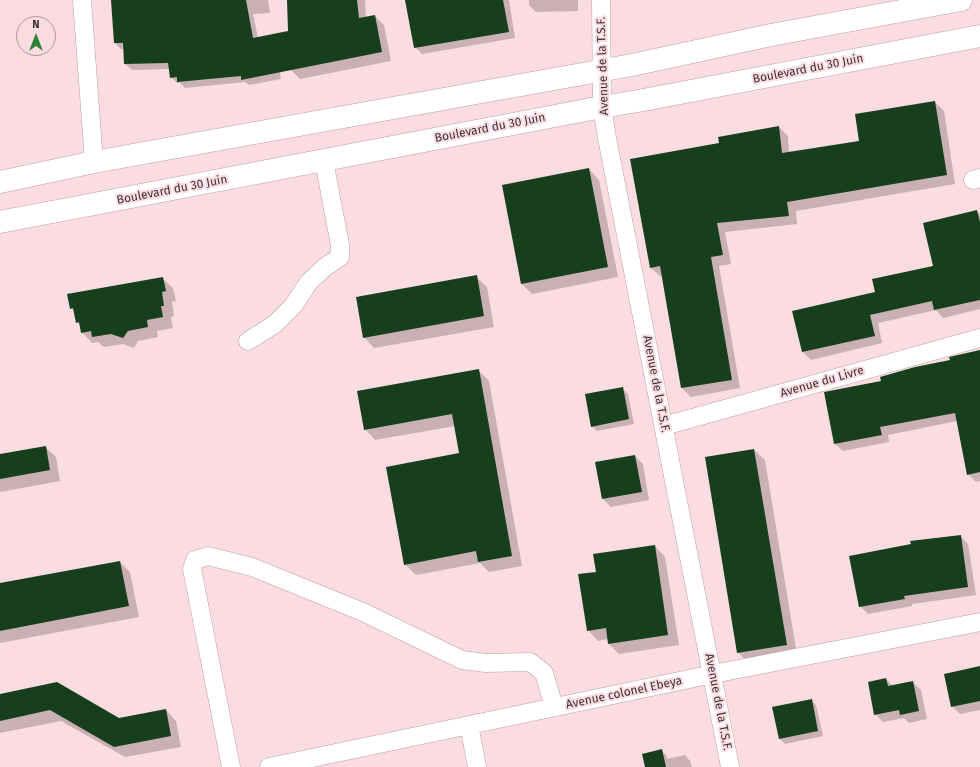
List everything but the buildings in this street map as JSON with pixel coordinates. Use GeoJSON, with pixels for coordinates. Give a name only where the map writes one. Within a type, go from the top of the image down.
{"type":"FeatureCollection","features":[{"type":"Feature","properties":{"kind":"main road"},"geometry":{"type":"LineString","coordinates":[[0,182],[94,162],[632,65],[770,35],[953,1]]}},
{"type":"Feature","properties":{"kind":"main road","name":"Boulevard du 30 Juin"},"geometry":{"type":"LineString","coordinates":[[0,222],[324,161],[602,106],[638,101],[980,36]]}},
{"type":"Feature","properties":{"kind":"street"},"geometry":{"type":"LineString","coordinates":[[82,0],[94,162]]}},
{"type":"Feature","properties":{"kind":"street","name":"Avenue de la T.S.F."},"geometry":{"type":"LineString","coordinates":[[601,0],[602,106],[730,767]]}},
{"type":"Feature","properties":{"kind":"street"},"geometry":{"type":"LineString","coordinates":[[248,341],[275,324],[293,306],[309,282],[325,267],[340,257],[340,245],[324,161]]}},
{"type":"Feature","properties":{"kind":"street","name":"Avenue du Livre"},"geometry":{"type":"LineString","coordinates":[[664,426],[980,338]]}},
{"type":"Feature","properties":{"kind":"street"},"geometry":{"type":"LineString","coordinates":[[231,767],[192,569],[195,560],[208,556],[252,567],[363,612],[462,660],[486,663],[530,662],[544,673],[554,707]]}},
{"type":"Feature","properties":{"kind":"street","name":"Avenue colonel Ebeya"},"geometry":{"type":"LineString","coordinates":[[269,767],[713,674],[980,622]]}},
{"type":"Feature","properties":{"kind":"street"},"geometry":{"type":"LineString","coordinates":[[469,725],[477,767]]}}]}
